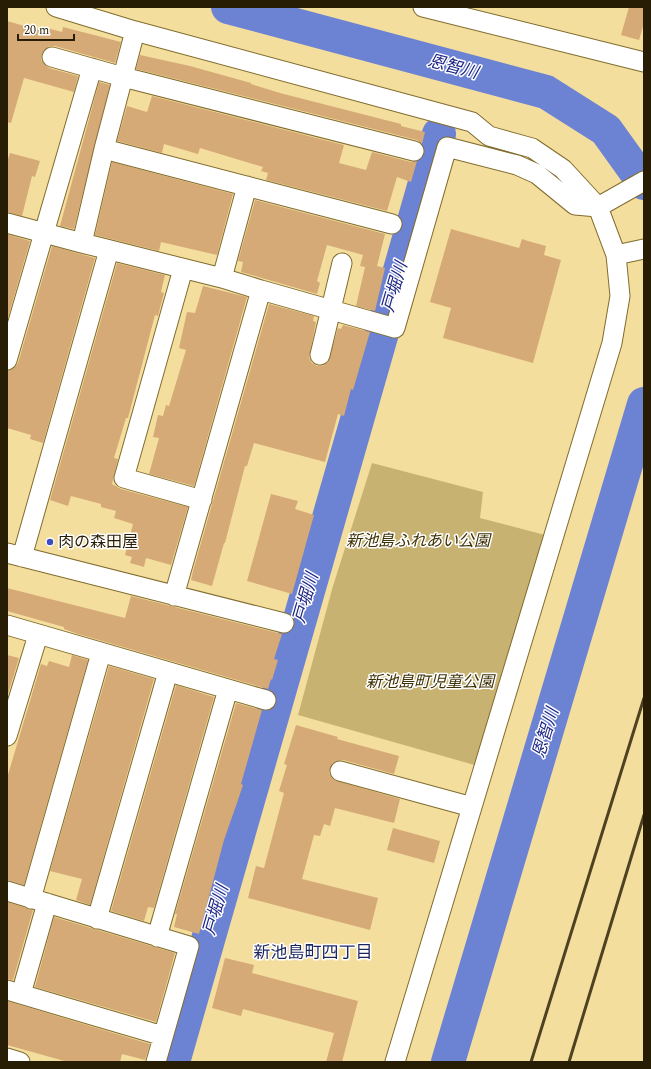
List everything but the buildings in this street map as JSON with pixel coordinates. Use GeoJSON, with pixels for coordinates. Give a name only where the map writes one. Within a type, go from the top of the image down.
{"type":"FeatureCollection","features":[{"type":"Feature","properties":{"kind":"street"},"geometry":{"type":"LineString","coordinates":[[56,7],[135,31],[472,122],[489,136],[532,148],[563,169],[598,207],[616,255],[620,296],[612,343],[395,1062]]}},
{"type":"Feature","properties":{"kind":"street"},"geometry":{"type":"LineString","coordinates":[[423,7],[644,62]]}},
{"type":"Feature","properties":{"kind":"street"},"geometry":{"type":"LineString","coordinates":[[82,243],[104,149],[135,31]]}},
{"type":"Feature","properties":{"kind":"street"},"geometry":{"type":"LineString","coordinates":[[52,57],[123,77],[414,151]]}},
{"type":"Feature","properties":{"kind":"street"},"geometry":{"type":"LineString","coordinates":[[7,360],[92,68]]}},
{"type":"Feature","properties":{"kind":"street"},"geometry":{"type":"LineString","coordinates":[[7,223],[222,278],[395,328],[447,147],[517,165],[537,174],[576,205],[598,207],[644,181]]}},
{"type":"Feature","properties":{"kind":"street"},"geometry":{"type":"LineString","coordinates":[[104,149],[392,224]]}},
{"type":"Feature","properties":{"kind":"street"},"geometry":{"type":"LineString","coordinates":[[222,278],[247,186]]}},
{"type":"Feature","properties":{"kind":"street"},"geometry":{"type":"LineString","coordinates":[[616,255],[644,249]]}},
{"type":"Feature","properties":{"kind":"street"},"geometry":{"type":"LineString","coordinates":[[109,250],[14,555],[284,623]]}},
{"type":"Feature","properties":{"kind":"street"},"geometry":{"type":"LineString","coordinates":[[320,355],[342,263]]}},
{"type":"Feature","properties":{"kind":"street"},"geometry":{"type":"LineString","coordinates":[[183,269],[124,478],[202,500]]}},
{"type":"Feature","properties":{"kind":"street"},"geometry":{"type":"LineString","coordinates":[[174,596],[261,290]]}},
{"type":"Feature","properties":{"kind":"street"},"geometry":{"type":"LineString","coordinates":[[7,625],[266,700]]}},
{"type":"Feature","properties":{"kind":"street"},"geometry":{"type":"LineString","coordinates":[[7,736],[38,635]]}},
{"type":"Feature","properties":{"kind":"street"},"geometry":{"type":"LineString","coordinates":[[101,653],[39,901],[14,992],[163,1036]]}},
{"type":"Feature","properties":{"kind":"street"},"geometry":{"type":"LineString","coordinates":[[97,919],[168,672]]}},
{"type":"Feature","properties":{"kind":"street"},"geometry":{"type":"LineString","coordinates":[[157,937],[228,689]]}},
{"type":"Feature","properties":{"kind":"street"},"geometry":{"type":"LineString","coordinates":[[340,772],[472,807]]}},
{"type":"Feature","properties":{"kind":"street"},"geometry":{"type":"LineString","coordinates":[[7,891],[188,946],[156,1062]]}},
{"type":"Feature","properties":{"kind":"street"},"geometry":{"type":"LineString","coordinates":[[7,1058],[20,1062]]}},
{"type":"Feature","properties":{"kind":"green space"},"geometry":{"type":"Polygon","coordinates":[[[372,463],[483,492],[480,518],[549,536],[478,766],[298,715],[333,586],[372,463]]]}},
{"type":"Feature","properties":{"kind":"waterway","name":"恩智川"},"geometry":{"type":"LineString","coordinates":[[228,7],[546,92],[606,130],[644,183]]}},
{"type":"Feature","properties":{"kind":"waterway","name":"戸堀川"},"geometry":{"type":"LineString","coordinates":[[173,1062],[439,134]]}},
{"type":"Feature","properties":{"kind":"waterway","name":"恩智川"},"geometry":{"type":"LineString","coordinates":[[448,1062],[644,404]]}},
{"type":"Feature","properties":{"kind":"railway"},"geometry":{"type":"LineString","coordinates":[[531,1062],[644,698]]}},
{"type":"Feature","properties":{"kind":"railway"},"geometry":{"type":"LineString","coordinates":[[569,1062],[644,815]]}},
{"type":"Feature","properties":{"kind":"place","name":"肉の森田屋"},"geometry":{"type":"Point","coordinates":[50,542]}},
{"type":"Feature","properties":{"kind":"district","name":"新池島町四丁目"},"geometry":{"type":"Point","coordinates":[313,953]}},
{"type":"Feature","properties":{"kind":"park label","name":"新池島ふれあい公園"},"geometry":{"type":"Point","coordinates":[418,541]}},
{"type":"Feature","properties":{"kind":"park label","name":"新池島町児童公園"},"geometry":{"type":"Point","coordinates":[430,682]}}]}
